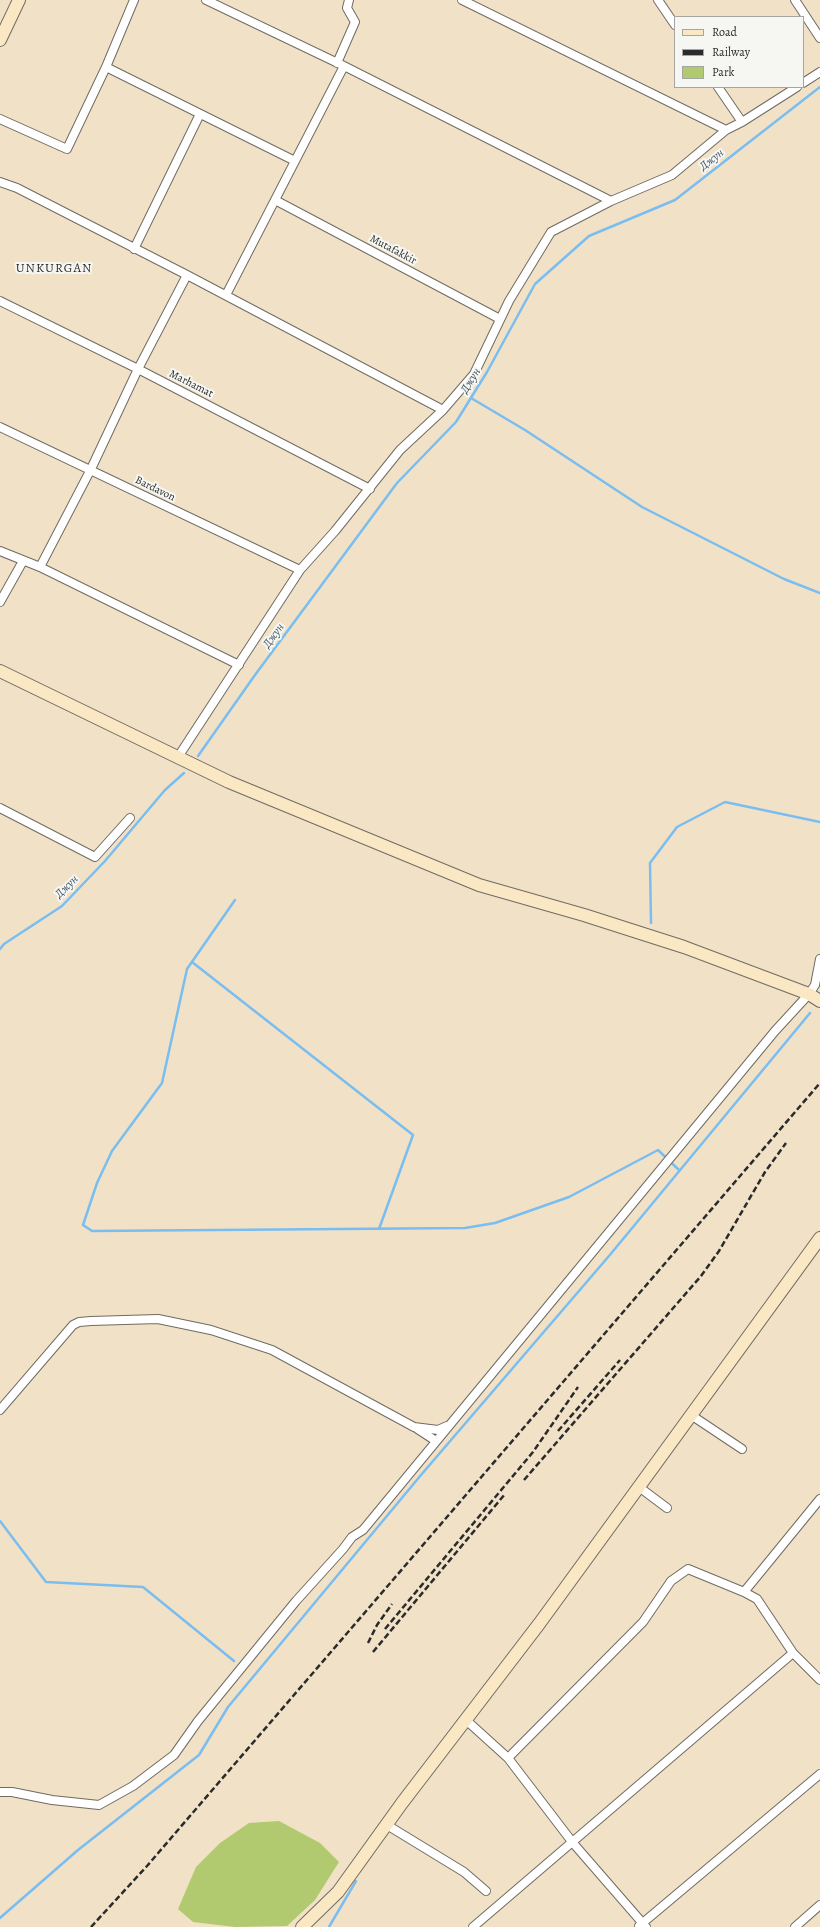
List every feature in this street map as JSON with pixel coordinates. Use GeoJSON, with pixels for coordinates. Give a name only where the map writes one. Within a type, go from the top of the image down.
{"type":"FeatureCollection","features":[{"type":"Feature","properties":{"kind":"main road"},"geometry":{"type":"LineString","coordinates":[[0,40],[19,0]]}},
{"type":"Feature","properties":{"kind":"main road"},"geometry":{"type":"LineString","coordinates":[[0,671],[228,782],[480,886],[643,933],[809,994],[820,1001]]}},
{"type":"Feature","properties":{"kind":"main road"},"geometry":{"type":"LineString","coordinates":[[302,1927],[338,1892],[386,1825],[639,1487],[820,1238]]}},
{"type":"Feature","properties":{"kind":"street"},"geometry":{"type":"LineString","coordinates":[[0,119],[67,149],[106,67],[134,0]]}},
{"type":"Feature","properties":{"kind":"street"},"geometry":{"type":"LineString","coordinates":[[226,295],[295,161],[341,64],[355,22],[347,8],[349,0]]}},
{"type":"Feature","properties":{"kind":"street"},"geometry":{"type":"LineString","coordinates":[[462,0],[726,130]]}},
{"type":"Feature","properties":{"kind":"street"},"geometry":{"type":"LineString","coordinates":[[658,0],[674,24]]}},
{"type":"Feature","properties":{"kind":"street"},"geometry":{"type":"LineString","coordinates":[[795,0],[820,38]]}},
{"type":"Feature","properties":{"kind":"street"},"geometry":{"type":"LineString","coordinates":[[209,1],[341,64],[611,201]]}},
{"type":"Feature","properties":{"kind":"street"},"geometry":{"type":"LineString","coordinates":[[106,67],[295,161]]}},
{"type":"Feature","properties":{"kind":"street"},"geometry":{"type":"LineString","coordinates":[[804,82],[820,72]]}},
{"type":"Feature","properties":{"kind":"street"},"geometry":{"type":"LineString","coordinates":[[719,88],[742,122]]}},
{"type":"Feature","properties":{"kind":"street"},"geometry":{"type":"LineString","coordinates":[[178,757],[300,570],[370,489],[400,450],[443,410],[474,374],[509,301],[551,232],[611,201],[672,175],[726,130],[742,122],[795,88]]}},
{"type":"Feature","properties":{"kind":"street"},"geometry":{"type":"LineString","coordinates":[[134,249],[200,114]]}},
{"type":"Feature","properties":{"kind":"street"},"geometry":{"type":"LineString","coordinates":[[0,182],[17,188],[226,295],[443,410]]}},
{"type":"Feature","properties":{"kind":"street","name":"Mutafakkir"},"geometry":{"type":"LineString","coordinates":[[275,200],[500,319]]}},
{"type":"Feature","properties":{"kind":"street"},"geometry":{"type":"LineString","coordinates":[[40,567],[91,469],[138,369],[187,275]]}},
{"type":"Feature","properties":{"kind":"street","name":"Marhamat"},"geometry":{"type":"LineString","coordinates":[[0,302],[138,369],[370,489]]}},
{"type":"Feature","properties":{"kind":"street","name":"Bardavon"},"geometry":{"type":"LineString","coordinates":[[0,426],[193,520],[300,570]]}},
{"type":"Feature","properties":{"kind":"street"},"geometry":{"type":"LineString","coordinates":[[0,551],[40,567],[239,665]]}},
{"type":"Feature","properties":{"kind":"street"},"geometry":{"type":"LineString","coordinates":[[0,602],[23,561]]}},
{"type":"Feature","properties":{"kind":"street"},"geometry":{"type":"LineString","coordinates":[[0,808],[94,857],[130,818]]}},
{"type":"Feature","properties":{"kind":"street"},"geometry":{"type":"LineString","coordinates":[[0,1792],[12,1792],[52,1800],[99,1805],[133,1786],[174,1754],[198,1721],[296,1601],[352,1537],[363,1530],[775,1031],[809,994],[815,985],[820,960]]}},
{"type":"Feature","properties":{"kind":"street"},"geometry":{"type":"LineString","coordinates":[[0,1410],[73,1325],[79,1322],[91,1321],[158,1319],[211,1330],[272,1350],[414,1427],[436,1441]]}},
{"type":"Feature","properties":{"kind":"street"},"geometry":{"type":"LineString","coordinates":[[691,1415],[742,1449]]}},
{"type":"Feature","properties":{"kind":"street"},"geometry":{"type":"LineString","coordinates":[[414,1427],[438,1430],[450,1425]]}},
{"type":"Feature","properties":{"kind":"street"},"geometry":{"type":"LineString","coordinates":[[639,1487],[667,1508]]}},
{"type":"Feature","properties":{"kind":"street"},"geometry":{"type":"LineString","coordinates":[[744,1592],[820,1499]]}},
{"type":"Feature","properties":{"kind":"street"},"geometry":{"type":"LineString","coordinates":[[508,1758],[643,1622],[671,1581],[688,1569],[744,1592],[757,1599],[793,1653],[820,1680]]}},
{"type":"Feature","properties":{"kind":"street"},"geometry":{"type":"LineString","coordinates":[[473,1927],[573,1843],[793,1653]]}},
{"type":"Feature","properties":{"kind":"street"},"geometry":{"type":"LineString","coordinates":[[466,1720],[508,1758],[573,1843],[643,1926],[820,1774]]}},
{"type":"Feature","properties":{"kind":"street"},"geometry":{"type":"LineString","coordinates":[[386,1825],[464,1872],[486,1891]]}},
{"type":"Feature","properties":{"kind":"street"},"geometry":{"type":"LineString","coordinates":[[795,1927],[820,1905]]}},
{"type":"Feature","properties":{"kind":"green space"},"geometry":{"type":"Polygon","coordinates":[[[279,1821],[320,1843],[339,1862],[315,1900],[287,1926],[235,1927],[193,1922],[178,1909],[196,1867],[220,1843],[249,1823],[279,1821]]]}},
{"type":"Feature","properties":{"kind":"waterway","name":"Джун"},"geometry":{"type":"LineString","coordinates":[[198,756],[255,675],[397,483],[456,422],[487,372],[535,284],[589,236],[675,200],[820,87]]}},
{"type":"Feature","properties":{"kind":"waterway"},"geometry":{"type":"LineString","coordinates":[[471,398],[525,430],[642,507],[784,579],[820,593]]}},
{"type":"Feature","properties":{"kind":"waterway","name":"Джун"},"geometry":{"type":"LineString","coordinates":[[0,949],[4,944],[62,906],[105,861],[165,790],[184,773]]}},
{"type":"Feature","properties":{"kind":"waterway"},"geometry":{"type":"LineString","coordinates":[[651,923],[650,863],[677,827],[725,802],[820,822]]}},
{"type":"Feature","properties":{"kind":"waterway"},"geometry":{"type":"LineString","coordinates":[[235,900],[187,969],[162,1083],[112,1151],[97,1183],[83,1225],[92,1231],[465,1228],[495,1223],[569,1197],[658,1150],[679,1170]]}},
{"type":"Feature","properties":{"kind":"waterway"},"geometry":{"type":"LineString","coordinates":[[192,962],[413,1135],[379,1229]]}},
{"type":"Feature","properties":{"kind":"waterway"},"geometry":{"type":"LineString","coordinates":[[0,1918],[78,1850],[199,1755],[228,1707],[421,1475],[609,1256],[810,1013]]}},
{"type":"Feature","properties":{"kind":"waterway"},"geometry":{"type":"LineString","coordinates":[[0,1521],[46,1582],[143,1587],[234,1661]]}},
{"type":"Feature","properties":{"kind":"waterway"},"geometry":{"type":"LineString","coordinates":[[329,1927],[356,1881]]}},
{"type":"Feature","properties":{"kind":"railway"},"geometry":{"type":"LineString","coordinates":[[91,1927],[147,1866],[820,1083]]}},
{"type":"Feature","properties":{"kind":"railway"},"geometry":{"type":"LineString","coordinates":[[524,1480],[701,1276],[719,1251],[765,1172],[786,1143]]}},
{"type":"Feature","properties":{"kind":"railway"},"geometry":{"type":"LineString","coordinates":[[558,1431],[620,1360]]}},
{"type":"Feature","properties":{"kind":"railway"},"geometry":{"type":"LineString","coordinates":[[385,1629],[533,1452],[578,1387]]}},
{"type":"Feature","properties":{"kind":"railway"},"geometry":{"type":"LineString","coordinates":[[373,1652],[505,1494]]}},
{"type":"Feature","properties":{"kind":"railway"},"geometry":{"type":"LineString","coordinates":[[368,1643],[377,1625],[392,1604]]}},
{"type":"Feature","properties":{"kind":"district","name":"UNKURGAN"},"geometry":{"type":"Point","coordinates":[54,269]}}]}
